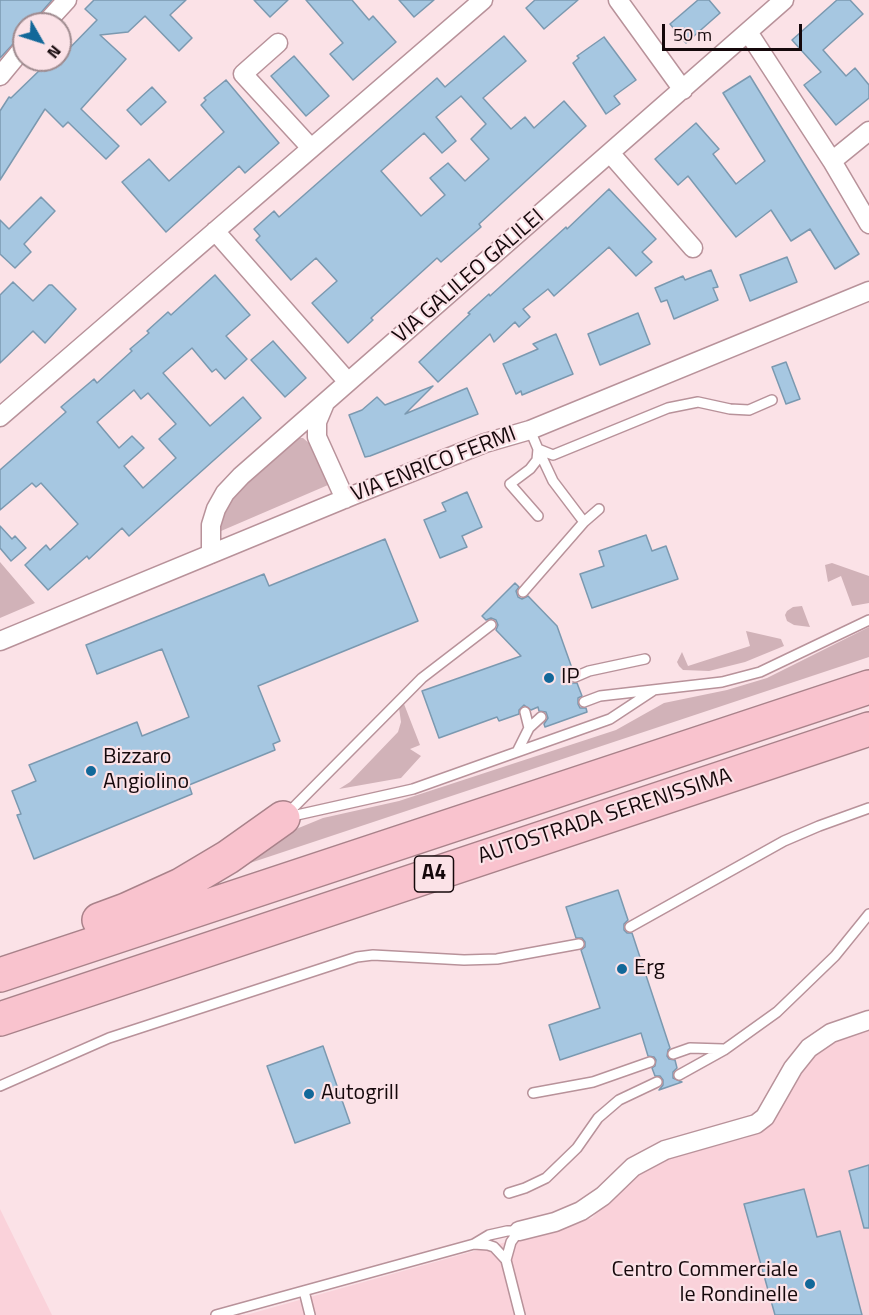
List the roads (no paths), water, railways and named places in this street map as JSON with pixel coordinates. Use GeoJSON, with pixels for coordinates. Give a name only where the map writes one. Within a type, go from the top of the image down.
{"type":"FeatureCollection","features":[{"type":"Feature","properties":{"kind":"highway","name":"AUTOSTRADA SERENISSIMA"},"geometry":{"type":"LineString","coordinates":[[0,975],[869,687]]}},
{"type":"Feature","properties":{"kind":"highway","name":"AUTOSTRADA SERENISSIMA"},"geometry":{"type":"LineString","coordinates":[[0,1019],[869,729]]}},
{"type":"Feature","properties":{"kind":"highway"},"geometry":{"type":"LineString","coordinates":[[0,954],[126,910],[181,885],[228,857],[283,818]]}},
{"type":"Feature","properties":{"kind":"street"},"geometry":{"type":"LineString","coordinates":[[56,12],[67,0]]}},
{"type":"Feature","properties":{"kind":"street"},"geometry":{"type":"LineString","coordinates":[[0,417],[483,0]]}},
{"type":"Feature","properties":{"kind":"street"},"geometry":{"type":"LineString","coordinates":[[618,0],[683,90]]}},
{"type":"Feature","properties":{"kind":"street","name":"VIA GALILEO GALILEI"},"geometry":{"type":"LineString","coordinates":[[211,554],[211,525],[225,493],[287,435],[784,0]]}},
{"type":"Feature","properties":{"kind":"street"},"geometry":{"type":"LineString","coordinates":[[748,32],[832,161],[869,224]]}},
{"type":"Feature","properties":{"kind":"street"},"geometry":{"type":"LineString","coordinates":[[278,44],[243,74],[311,148]]}},
{"type":"Feature","properties":{"kind":"street"},"geometry":{"type":"LineString","coordinates":[[0,76],[12,62]]}},
{"type":"Feature","properties":{"kind":"street"},"geometry":{"type":"LineString","coordinates":[[832,161],[869,131]]}},
{"type":"Feature","properties":{"kind":"street"},"geometry":{"type":"LineString","coordinates":[[610,153],[693,248]]}},
{"type":"Feature","properties":{"kind":"street"},"geometry":{"type":"LineString","coordinates":[[215,231],[348,382]]}},
{"type":"Feature","properties":{"kind":"street","name":"VIA ENRICO FERMI"},"geometry":{"type":"LineString","coordinates":[[0,640],[485,443],[530,430],[869,291]]}},
{"type":"Feature","properties":{"kind":"street","name":"VIA GALILEO GALILEI"},"geometry":{"type":"LineString","coordinates":[[317,436],[317,422],[327,400]]}},
{"type":"Feature","properties":{"kind":"street"},"geometry":{"type":"LineString","coordinates":[[287,435],[303,431],[312,432],[317,436],[345,499]]}},
{"type":"Feature","properties":{"kind":"street"},"geometry":{"type":"LineString","coordinates":[[519,1231],[555,1222],[581,1211],[603,1196],[633,1167],[665,1150],[756,1124],[765,1117],[797,1063],[809,1048],[831,1033],[869,1020]]}},
{"type":"Feature","properties":{"kind":"lane"},"geometry":{"type":"LineString","coordinates":[[538,449],[553,455],[668,408],[698,402],[730,409],[749,410],[772,400]]}},
{"type":"Feature","properties":{"kind":"lane"},"geometry":{"type":"LineString","coordinates":[[530,430],[553,482],[584,522]]}},
{"type":"Feature","properties":{"kind":"lane"},"geometry":{"type":"LineString","coordinates":[[538,449],[537,460],[530,469],[510,484],[538,516]]}},
{"type":"Feature","properties":{"kind":"lane"},"geometry":{"type":"LineString","coordinates":[[523,592],[584,522],[599,509]]}},
{"type":"Feature","properties":{"kind":"lane"},"geometry":{"type":"LineString","coordinates":[[584,702],[600,696],[722,682],[760,672],[869,620]]}},
{"type":"Feature","properties":{"kind":"lane"},"geometry":{"type":"LineString","coordinates":[[283,818],[422,678],[491,625]]}},
{"type":"Feature","properties":{"kind":"lane"},"geometry":{"type":"LineString","coordinates":[[575,677],[589,671],[645,659]]}},
{"type":"Feature","properties":{"kind":"lane"},"geometry":{"type":"LineString","coordinates":[[283,818],[413,789],[610,719],[656,689]]}},
{"type":"Feature","properties":{"kind":"lane"},"geometry":{"type":"LineString","coordinates":[[525,712],[529,728]]}},
{"type":"Feature","properties":{"kind":"lane"},"geometry":{"type":"LineString","coordinates":[[517,752],[529,728],[542,717]]}},
{"type":"Feature","properties":{"kind":"lane"},"geometry":{"type":"LineString","coordinates":[[630,927],[784,841],[869,808]]}},
{"type":"Feature","properties":{"kind":"lane"},"geometry":{"type":"LineString","coordinates":[[679,1075],[724,1050],[777,1012],[835,956],[869,914]]}},
{"type":"Feature","properties":{"kind":"lane"},"geometry":{"type":"LineString","coordinates":[[0,1086],[109,1038],[357,957],[373,954],[419,958],[497,959],[579,945]]}},
{"type":"Feature","properties":{"kind":"lane"},"geometry":{"type":"LineString","coordinates":[[673,1054],[690,1048],[724,1050]]}},
{"type":"Feature","properties":{"kind":"lane"},"geometry":{"type":"LineString","coordinates":[[532,1093],[593,1082],[650,1062]]}},
{"type":"Feature","properties":{"kind":"lane"},"geometry":{"type":"LineString","coordinates":[[509,1193],[546,1178],[577,1148],[598,1118],[619,1100],[657,1082]]}},
{"type":"Feature","properties":{"kind":"lane"},"geometry":{"type":"LineString","coordinates":[[216,1315],[474,1244],[489,1235],[519,1231]]}},
{"type":"Feature","properties":{"kind":"lane"},"geometry":{"type":"LineString","coordinates":[[519,1231],[511,1242],[507,1260],[520,1315]]}},
{"type":"Feature","properties":{"kind":"lane"},"geometry":{"type":"LineString","coordinates":[[474,1244],[494,1247],[507,1260]]}},
{"type":"Feature","properties":{"kind":"lane"},"geometry":{"type":"LineString","coordinates":[[304,1292],[310,1315]]}},
{"type":"Feature","properties":{"kind":"place","name":"IP"},"geometry":{"type":"Point","coordinates":[549,678]}},
{"type":"Feature","properties":{"kind":"place","name":"Bizzaro Angiolino"},"geometry":{"type":"Point","coordinates":[91,771]}},
{"type":"Feature","properties":{"kind":"place","name":"Erg"},"geometry":{"type":"Point","coordinates":[622,969]}},
{"type":"Feature","properties":{"kind":"place","name":"Autogrill"},"geometry":{"type":"Point","coordinates":[309,1094]}},
{"type":"Feature","properties":{"kind":"place","name":"Centro Commerciale le Rondinelle"},"geometry":{"type":"Point","coordinates":[810,1284]}}]}
